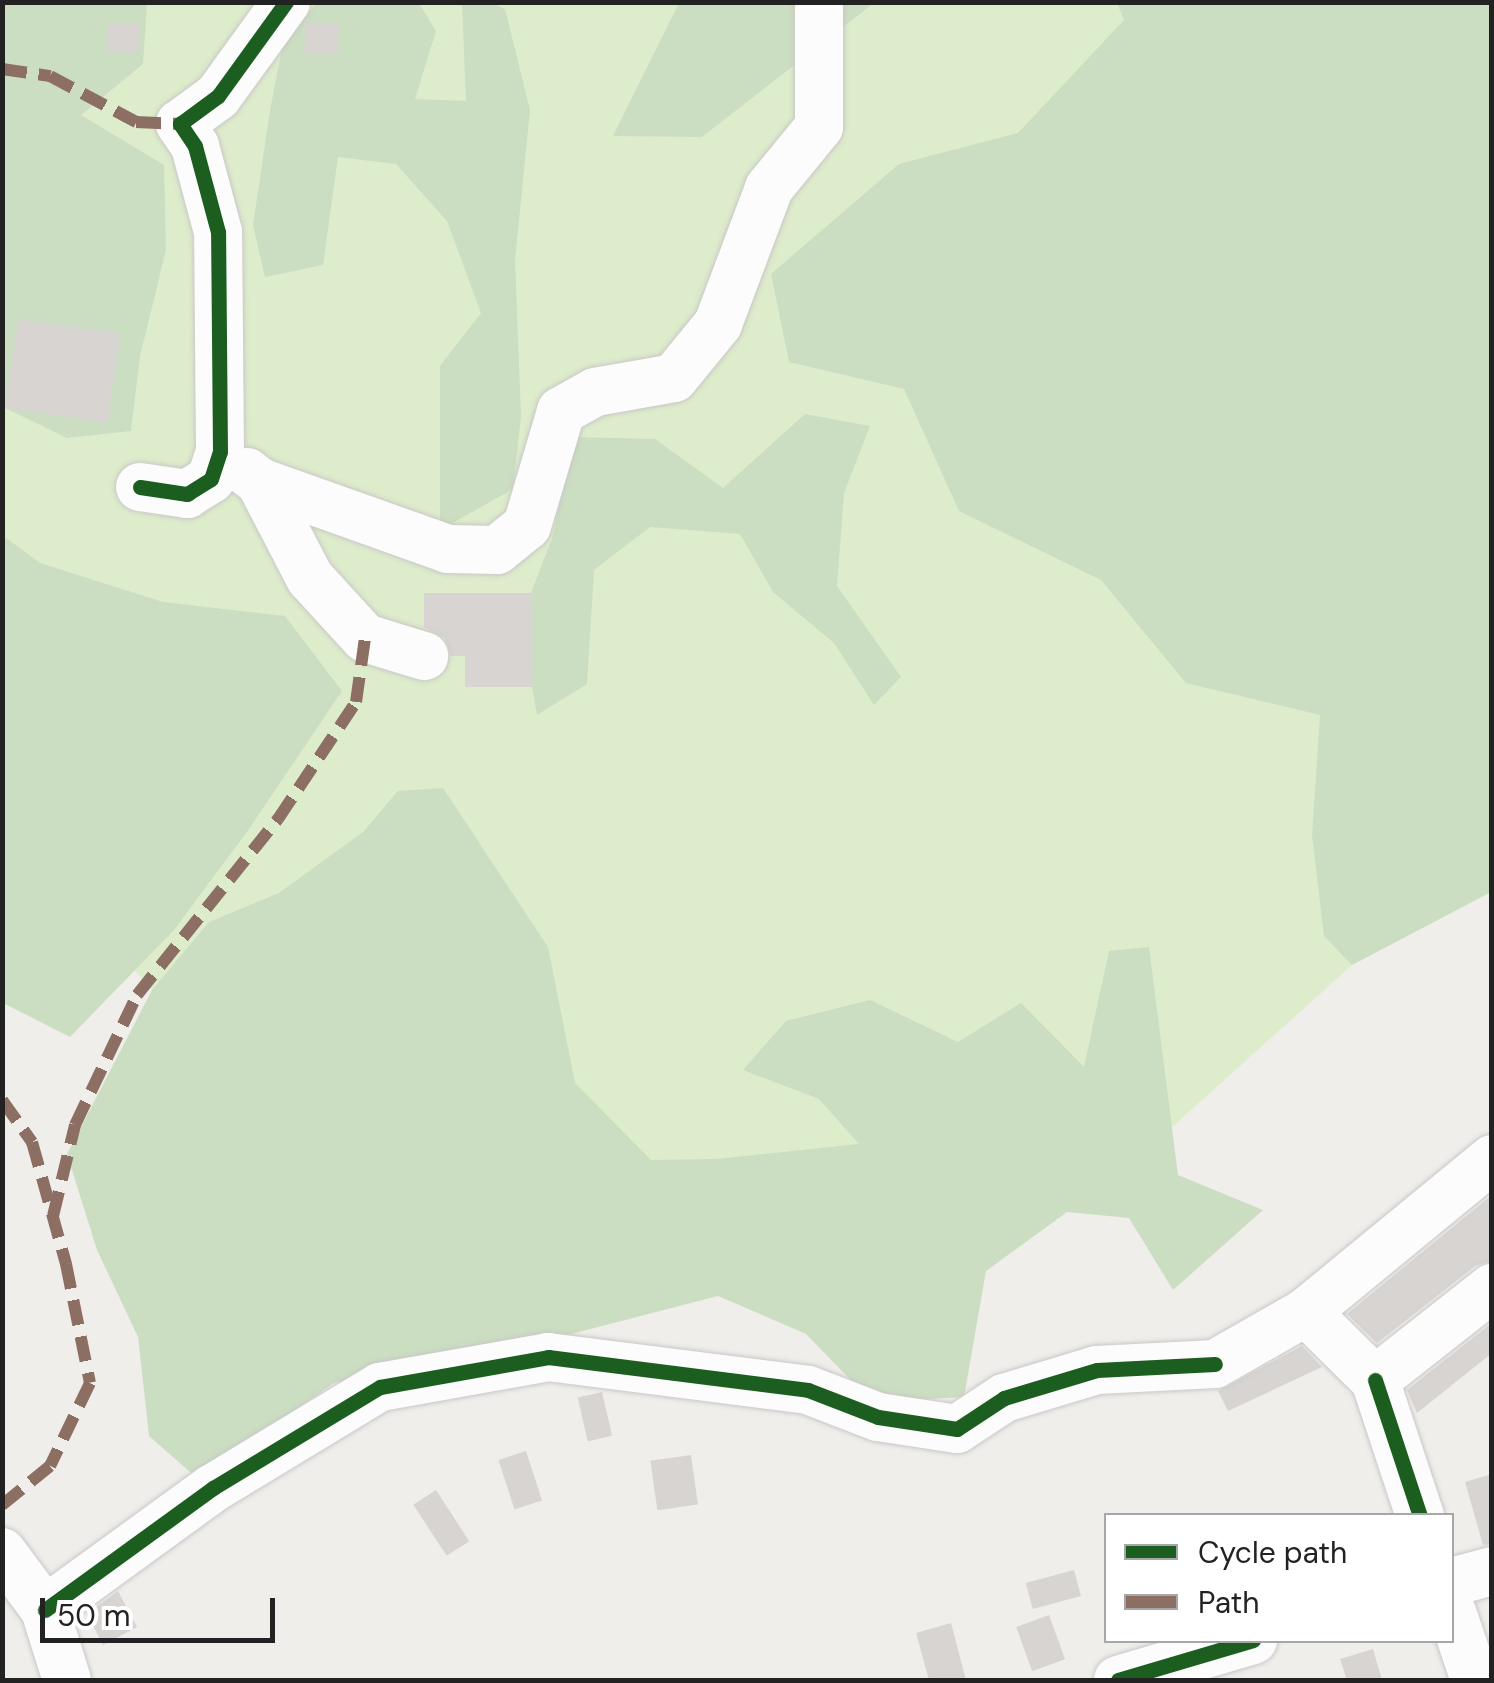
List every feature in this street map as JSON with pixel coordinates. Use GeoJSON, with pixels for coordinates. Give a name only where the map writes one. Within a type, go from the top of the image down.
{"type":"FeatureCollection","features":[{"type":"Feature","properties":{"kind":"street"},"geometry":{"type":"LineString","coordinates":[[140,487],[187,494],[211,480],[220,452],[218,232],[195,146],[180,124],[218,96],[286,2]]}},
{"type":"Feature","properties":{"kind":"street"},"geometry":{"type":"LineString","coordinates":[[220,452],[260,482],[448,549],[497,550],[527,526],[561,411],[595,392],[674,378],[718,324],[769,188],[819,126],[818,2]]}},
{"type":"Feature","properties":{"kind":"street"},"geometry":{"type":"LineString","coordinates":[[260,482],[310,578],[365,638],[424,656]]}},
{"type":"Feature","properties":{"kind":"street"},"geometry":{"type":"LineString","coordinates":[[45,1610],[213,1488],[380,1387],[548,1356],[808,1390],[878,1417],[956,1429],[1004,1398],[1097,1370],[1214,1364],[1306,1312],[1492,1159]]}},
{"type":"Feature","properties":{"kind":"street"},"geometry":{"type":"LineString","coordinates":[[1375,1380],[1492,1288]]}},
{"type":"Feature","properties":{"kind":"street"},"geometry":{"type":"LineString","coordinates":[[1306,1312],[1375,1380],[1419,1513]]}},
{"type":"Feature","properties":{"kind":"street"},"geometry":{"type":"LineString","coordinates":[[2,1552],[45,1610],[67,1680]]}},
{"type":"Feature","properties":{"kind":"street"},"geometry":{"type":"LineString","coordinates":[[1454,1581],[1492,1570]]}},
{"type":"Feature","properties":{"kind":"street"},"geometry":{"type":"LineString","coordinates":[[1454,1618],[1475,1680]]}},
{"type":"Feature","properties":{"kind":"street"},"geometry":{"type":"LineString","coordinates":[[1118,1680],[1243,1643]]}},
{"type":"Feature","properties":{"kind":"green space"},"geometry":{"type":"Polygon","coordinates":[[[2,3],[1491,3],[1491,892],[1352,965],[1151,1146],[426,1297],[3,823],[2,3]]]}},
{"type":"Feature","properties":{"kind":"green space"},"geometry":{"type":"Polygon","coordinates":[[[2,3],[147,3],[143,64],[81,115],[164,165],[166,250],[140,356],[131,431],[67,438],[5,408],[2,3]]]}},
{"type":"Feature","properties":{"kind":"green space"},"geometry":{"type":"Polygon","coordinates":[[[317,3],[419,3],[436,31],[415,99],[466,101],[462,3],[492,3],[505,9],[530,110],[515,260],[521,417],[513,489],[440,530],[440,366],[481,313],[447,221],[396,164],[338,157],[323,265],[265,277],[253,225],[283,42],[317,3]]]}},
{"type":"Feature","properties":{"kind":"green space"},"geometry":{"type":"Polygon","coordinates":[[[679,3],[874,3],[702,137],[613,136],[679,3]]]}},
{"type":"Feature","properties":{"kind":"green space"},"geometry":{"type":"Polygon","coordinates":[[[1117,3],[1491,3],[1491,892],[1352,965],[1324,936],[1312,835],[1320,715],[1186,683],[1101,580],[959,511],[904,389],[789,362],[771,274],[899,164],[1018,133],[1124,20],[1117,3]]]}},
{"type":"Feature","properties":{"kind":"green space"},"geometry":{"type":"Polygon","coordinates":[[[805,414],[870,426],[844,493],[837,586],[901,677],[874,705],[834,643],[773,592],[740,534],[650,527],[594,570],[587,684],[537,715],[532,687],[531,593],[553,536],[573,437],[655,439],[723,488],[805,414]]]}},
{"type":"Feature","properties":{"kind":"green space"},"geometry":{"type":"Polygon","coordinates":[[[2,535],[40,563],[163,602],[285,616],[342,691],[249,829],[174,930],[70,1037],[3,1003],[2,535]]]}},
{"type":"Feature","properties":{"kind":"green space"},"geometry":{"type":"Polygon","coordinates":[[[443,788],[548,947],[575,1083],[651,1160],[716,1159],[859,1144],[819,1099],[743,1070],[786,1021],[870,1000],[958,1042],[1021,1003],[1084,1067],[1109,951],[1149,947],[1178,1175],[1263,1210],[1173,1290],[1129,1218],[1067,1212],[986,1271],[964,1397],[872,1402],[806,1334],[718,1296],[567,1335],[334,1383],[197,1478],[149,1436],[138,1337],[97,1250],[67,1154],[152,990],[209,922],[279,893],[363,832],[398,791],[443,788]]]}},
{"type":"Feature","properties":{"kind":"building"},"geometry":{"type":"Polygon","coordinates":[[[306,22],[339,24],[337,55],[304,53],[306,22]]]}},
{"type":"Feature","properties":{"kind":"building"},"geometry":{"type":"Polygon","coordinates":[[[108,23],[140,23],[140,52],[108,52],[108,23]]]}},
{"type":"Feature","properties":{"kind":"building"},"geometry":{"type":"Polygon","coordinates":[[[18,319],[120,333],[107,422],[5,408],[18,319]]]}},
{"type":"Feature","properties":{"kind":"building"},"geometry":{"type":"Polygon","coordinates":[[[424,593],[531,593],[532,687],[465,687],[465,656],[451,656],[445,638],[424,627],[424,593]]]}},
{"type":"Feature","properties":{"kind":"building"},"geometry":{"type":"Polygon","coordinates":[[[1492,1195],[1492,1261],[1475,1266],[1377,1343],[1347,1314],[1492,1195]]]}},
{"type":"Feature","properties":{"kind":"building"},"geometry":{"type":"Polygon","coordinates":[[[1492,1323],[1492,1353],[1417,1413],[1407,1390],[1492,1323]]]}},
{"type":"Feature","properties":{"kind":"building"},"geometry":{"type":"Polygon","coordinates":[[[1302,1346],[1322,1367],[1228,1411],[1218,1391],[1302,1346]]]}},
{"type":"Feature","properties":{"kind":"building"},"geometry":{"type":"Polygon","coordinates":[[[602,1392],[612,1436],[588,1441],[578,1398],[602,1392]]]}},
{"type":"Feature","properties":{"kind":"building"},"geometry":{"type":"Polygon","coordinates":[[[526,1451],[542,1500],[514,1509],[498,1460],[526,1451]]]}},
{"type":"Feature","properties":{"kind":"building"},"geometry":{"type":"Polygon","coordinates":[[[691,1455],[698,1505],[657,1510],[650,1461],[691,1455]]]}},
{"type":"Feature","properties":{"kind":"building"},"geometry":{"type":"Polygon","coordinates":[[[1492,1474],[1492,1544],[1483,1545],[1465,1482],[1492,1474]]]}},
{"type":"Feature","properties":{"kind":"building"},"geometry":{"type":"Polygon","coordinates":[[[436,1490],[469,1541],[447,1556],[413,1505],[436,1490]]]}},
{"type":"Feature","properties":{"kind":"building"},"geometry":{"type":"Polygon","coordinates":[[[1074,1570],[1081,1596],[1033,1609],[1026,1583],[1074,1570]]]}},
{"type":"Feature","properties":{"kind":"building"},"geometry":{"type":"Polygon","coordinates":[[[118,1591],[137,1627],[103,1645],[87,1614],[118,1591]]]}},
{"type":"Feature","properties":{"kind":"building"},"geometry":{"type":"Polygon","coordinates":[[[1049,1615],[1065,1659],[1032,1671],[1016,1627],[1049,1615]]]}},
{"type":"Feature","properties":{"kind":"building"},"geometry":{"type":"Polygon","coordinates":[[[951,1623],[966,1680],[929,1680],[916,1633],[951,1623]]]}},
{"type":"Feature","properties":{"kind":"building"},"geometry":{"type":"Polygon","coordinates":[[[1373,1649],[1382,1680],[1347,1680],[1340,1659],[1373,1649]]]}},
{"type":"Feature","properties":{"kind":"marked path"},"geometry":{"type":"LineString","coordinates":[[2,69],[50,76],[136,122],[180,124]]}},
{"type":"Feature","properties":{"kind":"marked path"},"geometry":{"type":"LineString","coordinates":[[53,1216],[75,1125],[137,995],[278,819],[356,702],[365,638]]}},
{"type":"Feature","properties":{"kind":"marked path"},"geometry":{"type":"LineString","coordinates":[[2,1100],[32,1142],[66,1264],[90,1383],[50,1466],[2,1505]]}},
{"type":"Feature","properties":{"kind":"cycle path"},"geometry":{"type":"LineString","coordinates":[[140,487],[187,494],[211,479],[220,452],[218,232],[195,146],[180,124],[218,96],[286,2]]}},
{"type":"Feature","properties":{"kind":"cycle path"},"geometry":{"type":"LineString","coordinates":[[45,1610],[213,1488],[380,1387],[548,1357],[808,1390],[878,1417],[957,1429],[1004,1398],[1097,1370],[1215,1364]]}},
{"type":"Feature","properties":{"kind":"cycle path"},"geometry":{"type":"LineString","coordinates":[[1375,1380],[1419,1513]]}},
{"type":"Feature","properties":{"kind":"cycle path"},"geometry":{"type":"LineString","coordinates":[[1118,1680],[1243,1643]]}}]}
